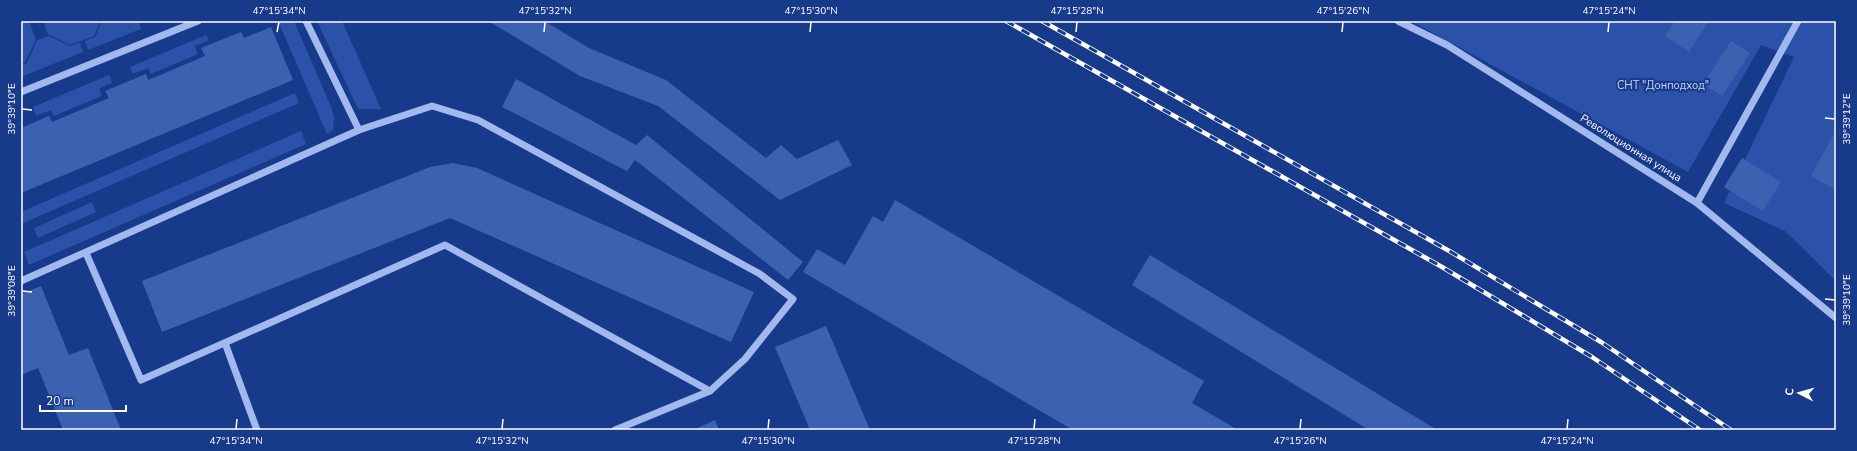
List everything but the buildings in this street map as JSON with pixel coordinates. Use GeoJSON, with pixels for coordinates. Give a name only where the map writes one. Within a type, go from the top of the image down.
{"type":"FeatureCollection","features":[{"type":"Feature","properties":{"kind":"street"},"geometry":{"type":"LineString","coordinates":[[21,92],[198,21]]}},
{"type":"Feature","properties":{"kind":"street"},"geometry":{"type":"LineString","coordinates":[[306,21],[359,130]]}},
{"type":"Feature","properties":{"kind":"street","name":"Революционная улица"},"geometry":{"type":"LineString","coordinates":[[1398,21],[1447,45],[1697,203],[1836,318]]}},
{"type":"Feature","properties":{"kind":"street"},"geometry":{"type":"LineString","coordinates":[[1697,203],[1798,21]]}},
{"type":"Feature","properties":{"kind":"street"},"geometry":{"type":"LineString","coordinates":[[21,281],[359,130],[432,106],[478,120],[760,274],[793,299],[745,359],[710,391],[615,430]]}},
{"type":"Feature","properties":{"kind":"street"},"geometry":{"type":"LineString","coordinates":[[86,253],[141,380],[445,245],[710,391]]}},
{"type":"Feature","properties":{"kind":"street"},"geometry":{"type":"LineString","coordinates":[[225,343],[257,430]]}},
{"type":"Feature","properties":{"kind":"green space"},"geometry":{"type":"Polygon","coordinates":[[[21,21],[29,21],[36,40],[25,62],[21,64],[21,21]]]}},
{"type":"Feature","properties":{"kind":"green space"},"geometry":{"type":"Polygon","coordinates":[[[43,21],[101,21],[94,36],[70,45],[48,34],[43,21]]]}},
{"type":"Feature","properties":{"kind":"green space"},"geometry":{"type":"Polygon","coordinates":[[[102,21],[139,21],[141,29],[88,50],[85,41],[95,37],[102,21]]]}},
{"type":"Feature","properties":{"kind":"green space"},"geometry":{"type":"Polygon","coordinates":[[[278,21],[294,21],[332,109],[334,118],[333,130],[327,134],[278,21]]]}},
{"type":"Feature","properties":{"kind":"green space"},"geometry":{"type":"Polygon","coordinates":[[[317,21],[342,21],[381,109],[358,109],[317,21]]]}},
{"type":"Feature","properties":{"kind":"green space","name":"СНТ \"Донподход\""},"geometry":{"type":"Polygon","coordinates":[[[1411,21],[1836,21],[1836,281],[1785,231],[1724,203],[1794,57],[1761,45],[1688,172],[1411,21]]]}},
{"type":"Feature","properties":{"kind":"green space"},"geometry":{"type":"Polygon","coordinates":[[[206,35],[209,40],[195,46],[198,54],[151,74],[148,68],[133,74],[130,67],[206,35]]]}},
{"type":"Feature","properties":{"kind":"green space"},"geometry":{"type":"Polygon","coordinates":[[[49,36],[70,46],[80,43],[83,52],[21,77],[21,65],[27,63],[37,40],[49,36]]]}},
{"type":"Feature","properties":{"kind":"green space"},"geometry":{"type":"Polygon","coordinates":[[[109,75],[112,83],[99,89],[102,96],[54,116],[51,110],[36,116],[33,107],[109,75]]]}},
{"type":"Feature","properties":{"kind":"green space"},"geometry":{"type":"Polygon","coordinates":[[[295,93],[299,103],[21,224],[21,212],[295,93]]]}},
{"type":"Feature","properties":{"kind":"green space"},"geometry":{"type":"Polygon","coordinates":[[[301,131],[306,144],[29,265],[24,252],[301,131]]]}},
{"type":"Feature","properties":{"kind":"green space"},"geometry":{"type":"Polygon","coordinates":[[[92,202],[96,212],[38,238],[34,228],[92,202]]]}},
{"type":"Feature","properties":{"kind":"railway"},"geometry":{"type":"LineString","coordinates":[[1006,21],[1442,267],[1592,357],[1700,430]]}},
{"type":"Feature","properties":{"kind":"railway"},"geometry":{"type":"LineString","coordinates":[[1042,21],[1451,252],[1601,342],[1731,430]]}}]}
